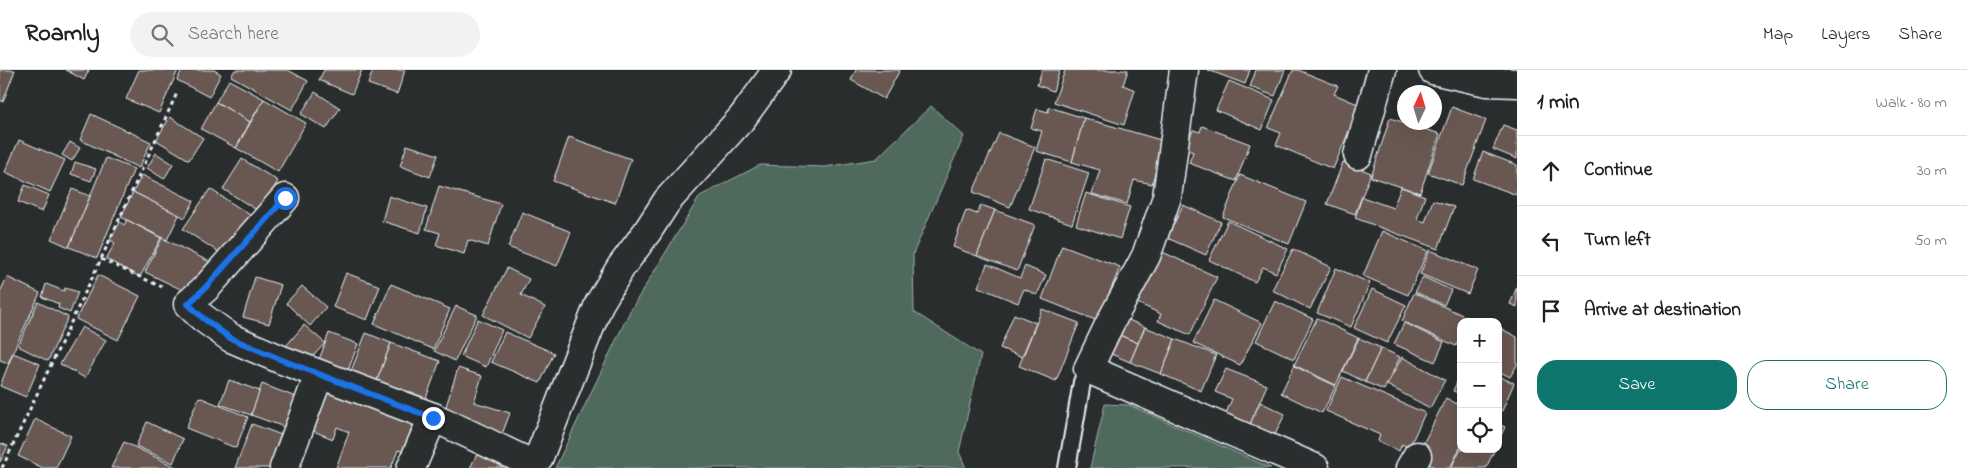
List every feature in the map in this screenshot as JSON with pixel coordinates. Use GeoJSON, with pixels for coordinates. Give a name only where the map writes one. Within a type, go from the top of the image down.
{"type":"FeatureCollection","features":[{"type":"Feature","properties":{"kind":"street"},"geometry":{"type":"LineString","coordinates":[[285,198],[206,287],[188,304],[230,338],[319,375],[433,418],[530,463],[536,462],[599,304],[621,267],[667,201],[742,118],[776,70]]}},
{"type":"Feature","properties":{"kind":"street"},"geometry":{"type":"LineString","coordinates":[[1184,70],[1167,196],[1146,256],[1088,369],[1315,468]]}},
{"type":"Feature","properties":{"kind":"street"},"geometry":{"type":"LineString","coordinates":[[1358,155],[1382,70]]}},
{"type":"Feature","properties":{"kind":"street"},"geometry":{"type":"LineString","coordinates":[[1433,70],[1487,82],[1517,83]]}},
{"type":"Feature","properties":{"kind":"street"},"geometry":{"type":"LineString","coordinates":[[284,468],[319,375]]}},
{"type":"Feature","properties":{"kind":"street"},"geometry":{"type":"LineString","coordinates":[[411,468],[433,418]]}},
{"type":"Feature","properties":{"kind":"lane"},"geometry":{"type":"LineString","coordinates":[[1067,468],[1082,382],[1088,369]]}},
{"type":"Feature","properties":{"kind":"path"},"geometry":{"type":"LineString","coordinates":[[2,468],[177,93]]}},
{"type":"Feature","properties":{"kind":"path"},"geometry":{"type":"LineString","coordinates":[[101,259],[162,286],[188,304]]}},
{"type":"Feature","properties":{"kind":"green space"},"geometry":{"type":"Polygon","coordinates":[[[931,106],[964,136],[913,254],[914,312],[981,355],[959,452],[966,468],[555,468],[630,311],[700,196],[760,165],[825,167],[876,159],[931,106]]]}},
{"type":"Feature","properties":{"kind":"green space"},"geometry":{"type":"Polygon","coordinates":[[[1105,404],[1129,405],[1271,468],[1090,468],[1105,404]]]}},
{"type":"Feature","properties":{"kind":"building"},"geometry":{"type":"Polygon","coordinates":[[[0,70],[15,70],[3,102],[0,100],[0,70]]]}},
{"type":"Feature","properties":{"kind":"building"},"geometry":{"type":"Polygon","coordinates":[[[66,70],[89,70],[84,80],[66,70]]]}},
{"type":"Feature","properties":{"kind":"building"},"geometry":{"type":"Polygon","coordinates":[[[139,70],[178,70],[159,113],[126,99],[139,70]]]}},
{"type":"Feature","properties":{"kind":"building"},"geometry":{"type":"Polygon","coordinates":[[[182,70],[214,70],[221,74],[209,97],[177,80],[182,70]]]}},
{"type":"Feature","properties":{"kind":"building"},"geometry":{"type":"Polygon","coordinates":[[[235,70],[288,70],[308,81],[292,110],[231,76],[235,70]]]}},
{"type":"Feature","properties":{"kind":"building"},"geometry":{"type":"Polygon","coordinates":[[[324,70],[362,70],[352,94],[319,80],[324,70]]]}},
{"type":"Feature","properties":{"kind":"building"},"geometry":{"type":"Polygon","coordinates":[[[373,70],[405,70],[397,94],[368,84],[373,70]]]}},
{"type":"Feature","properties":{"kind":"building"},"geometry":{"type":"Polygon","coordinates":[[[856,70],[900,70],[884,99],[851,80],[856,70]]]}},
{"type":"Feature","properties":{"kind":"building"},"geometry":{"type":"Polygon","coordinates":[[[1042,70],[1060,70],[1053,91],[1037,85],[1042,70]]]}},
{"type":"Feature","properties":{"kind":"building"},"geometry":{"type":"Polygon","coordinates":[[[1065,70],[1128,70],[1123,85],[1135,90],[1124,125],[1054,102],[1065,70]]]}},
{"type":"Feature","properties":{"kind":"building"},"geometry":{"type":"Polygon","coordinates":[[[1208,70],[1250,70],[1245,84],[1208,70]]]}},
{"type":"Feature","properties":{"kind":"building"},"geometry":{"type":"Polygon","coordinates":[[[1256,70],[1285,70],[1275,96],[1250,87],[1256,70]]]}},
{"type":"Feature","properties":{"kind":"building"},"geometry":{"type":"Polygon","coordinates":[[[1293,70],[1298,70],[1338,86],[1334,94],[1360,105],[1333,169],[1276,145],[1281,133],[1268,128],[1293,70]]]}},
{"type":"Feature","properties":{"kind":"building"},"geometry":{"type":"Polygon","coordinates":[[[229,80],[264,99],[250,122],[216,102],[229,80]]]}},
{"type":"Feature","properties":{"kind":"building"},"geometry":{"type":"Polygon","coordinates":[[[1229,81],[1274,100],[1262,130],[1216,110],[1229,81]]]}},
{"type":"Feature","properties":{"kind":"building"},"geometry":{"type":"Polygon","coordinates":[[[315,92],[340,108],[326,129],[301,114],[315,92]]]}},
{"type":"Feature","properties":{"kind":"building"},"geometry":{"type":"Polygon","coordinates":[[[264,99],[306,123],[278,172],[236,148],[264,99]]]}},
{"type":"Feature","properties":{"kind":"building"},"geometry":{"type":"Polygon","coordinates":[[[216,102],[250,122],[236,148],[201,129],[216,102]]]}},
{"type":"Feature","properties":{"kind":"building"},"geometry":{"type":"Polygon","coordinates":[[[1049,107],[1084,118],[1072,162],[1036,151],[1042,131],[1031,128],[1037,109],[1048,112],[1049,107]]]}},
{"type":"Feature","properties":{"kind":"building"},"geometry":{"type":"Polygon","coordinates":[[[1452,107],[1486,120],[1462,185],[1428,173],[1452,107]]]}},
{"type":"Feature","properties":{"kind":"building"},"geometry":{"type":"Polygon","coordinates":[[[91,114],[151,142],[139,168],[80,140],[91,114]]]}},
{"type":"Feature","properties":{"kind":"building"},"geometry":{"type":"Polygon","coordinates":[[[170,117],[203,138],[189,160],[156,140],[170,117]]]}},
{"type":"Feature","properties":{"kind":"building"},"geometry":{"type":"Polygon","coordinates":[[[1084,118],[1164,141],[1152,184],[1134,180],[1127,204],[1092,194],[1100,170],[1072,162],[1084,118]]]}},
{"type":"Feature","properties":{"kind":"building"},"geometry":{"type":"Polygon","coordinates":[[[1390,118],[1397,120],[1397,130],[1428,130],[1440,134],[1420,193],[1371,177],[1390,118]]]}},
{"type":"Feature","properties":{"kind":"building"},"geometry":{"type":"Polygon","coordinates":[[[1503,125],[1517,130],[1517,159],[1493,149],[1503,125]]]}},
{"type":"Feature","properties":{"kind":"building"},"geometry":{"type":"Polygon","coordinates":[[[1202,126],[1250,144],[1236,181],[1189,163],[1193,152],[1185,149],[1193,130],[1200,132],[1202,126]]]}},
{"type":"Feature","properties":{"kind":"building"},"geometry":{"type":"Polygon","coordinates":[[[999,133],[1035,147],[1010,207],[973,192],[999,133]]]}},
{"type":"Feature","properties":{"kind":"building"},"geometry":{"type":"Polygon","coordinates":[[[569,137],[631,159],[615,203],[553,181],[569,137]]]}},
{"type":"Feature","properties":{"kind":"building"},"geometry":{"type":"Polygon","coordinates":[[[19,140],[65,160],[50,192],[5,172],[19,140]]]}},
{"type":"Feature","properties":{"kind":"building"},"geometry":{"type":"Polygon","coordinates":[[[70,142],[80,148],[72,161],[62,155],[70,142]]]}},
{"type":"Feature","properties":{"kind":"building"},"geometry":{"type":"Polygon","coordinates":[[[407,145],[438,155],[430,177],[400,166],[407,145]]]}},
{"type":"Feature","properties":{"kind":"building"},"geometry":{"type":"Polygon","coordinates":[[[1483,152],[1517,165],[1517,195],[1473,179],[1483,152]]]}},
{"type":"Feature","properties":{"kind":"building"},"geometry":{"type":"Polygon","coordinates":[[[156,153],[173,164],[164,179],[147,168],[156,153]]]}},
{"type":"Feature","properties":{"kind":"building"},"geometry":{"type":"Polygon","coordinates":[[[106,158],[134,169],[97,258],[69,247],[106,158]]]}},
{"type":"Feature","properties":{"kind":"building"},"geometry":{"type":"Polygon","coordinates":[[[242,159],[278,181],[260,212],[223,189],[242,159]]]}},
{"type":"Feature","properties":{"kind":"building"},"geometry":{"type":"Polygon","coordinates":[[[1046,159],[1089,173],[1072,224],[1029,209],[1046,159]]]}},
{"type":"Feature","properties":{"kind":"building"},"geometry":{"type":"Polygon","coordinates":[[[75,162],[96,169],[91,181],[71,174],[75,162]]]}},
{"type":"Feature","properties":{"kind":"building"},"geometry":{"type":"Polygon","coordinates":[[[1343,162],[1371,173],[1355,214],[1327,204],[1343,162]]]}},
{"type":"Feature","properties":{"kind":"building"},"geometry":{"type":"Polygon","coordinates":[[[142,175],[194,201],[185,218],[133,192],[142,175]]]}},
{"type":"Feature","properties":{"kind":"building"},"geometry":{"type":"Polygon","coordinates":[[[1240,175],[1306,202],[1289,244],[1223,217],[1240,175]]]}},
{"type":"Feature","properties":{"kind":"building"},"geometry":{"type":"Polygon","coordinates":[[[25,185],[49,195],[42,212],[18,202],[25,185]]]}},
{"type":"Feature","properties":{"kind":"building"},"geometry":{"type":"Polygon","coordinates":[[[439,186],[501,204],[488,246],[468,240],[464,254],[436,245],[440,233],[426,229],[439,186]]]}},
{"type":"Feature","properties":{"kind":"building"},"geometry":{"type":"Polygon","coordinates":[[[1401,187],[1425,196],[1417,219],[1425,222],[1433,200],[1454,207],[1438,249],[1355,218],[1362,197],[1393,208],[1401,187]]]}},
{"type":"Feature","properties":{"kind":"building"},"geometry":{"type":"Polygon","coordinates":[[[72,189],[90,196],[69,247],[51,239],[72,189]]]}},
{"type":"Feature","properties":{"kind":"building"},"geometry":{"type":"Polygon","coordinates":[[[210,189],[250,215],[223,255],[183,229],[210,189]]]}},
{"type":"Feature","properties":{"kind":"building"},"geometry":{"type":"Polygon","coordinates":[[[133,192],[179,215],[167,240],[121,217],[133,192]]]}},
{"type":"Feature","properties":{"kind":"building"},"geometry":{"type":"Polygon","coordinates":[[[1086,193],[1130,207],[1120,239],[1076,225],[1086,193]]]}},
{"type":"Feature","properties":{"kind":"building"},"geometry":{"type":"Polygon","coordinates":[[[389,196],[427,208],[420,233],[382,221],[389,196]]]}},
{"type":"Feature","properties":{"kind":"building"},"geometry":{"type":"Polygon","coordinates":[[[981,205],[995,210],[977,256],[953,247],[966,210],[977,214],[981,205]]]}},
{"type":"Feature","properties":{"kind":"building"},"geometry":{"type":"Polygon","coordinates":[[[1183,205],[1221,222],[1206,255],[1167,238],[1183,205]]]}},
{"type":"Feature","properties":{"kind":"building"},"geometry":{"type":"Polygon","coordinates":[[[995,210],[1035,225],[1017,271],[977,256],[995,210]]]}},
{"type":"Feature","properties":{"kind":"building"},"geometry":{"type":"Polygon","coordinates":[[[522,212],[571,232],[557,266],[508,247],[522,212]]]}},
{"type":"Feature","properties":{"kind":"building"},"geometry":{"type":"Polygon","coordinates":[[[127,220],[161,238],[140,277],[106,259],[115,243],[110,240],[120,222],[124,225],[127,220]]]}},
{"type":"Feature","properties":{"kind":"building"},"geometry":{"type":"Polygon","coordinates":[[[1228,221],[1288,249],[1276,273],[1263,267],[1255,282],[1209,260],[1228,221]]]}},
{"type":"Feature","properties":{"kind":"building"},"geometry":{"type":"Polygon","coordinates":[[[1382,231],[1428,251],[1408,295],[1363,276],[1382,231]]]}},
{"type":"Feature","properties":{"kind":"building"},"geometry":{"type":"Polygon","coordinates":[[[162,238],[212,263],[195,296],[145,272],[162,238]]]}},
{"type":"Feature","properties":{"kind":"building"},"geometry":{"type":"Polygon","coordinates":[[[1062,245],[1120,267],[1098,321],[1042,299],[1062,245]]]}},
{"type":"Feature","properties":{"kind":"building"},"geometry":{"type":"Polygon","coordinates":[[[1293,249],[1331,267],[1310,309],[1272,290],[1293,249]]]}},
{"type":"Feature","properties":{"kind":"building"},"geometry":{"type":"Polygon","coordinates":[[[1158,250],[1217,277],[1190,335],[1158,321],[1161,314],[1135,302],[1158,250]]]}},
{"type":"Feature","properties":{"kind":"building"},"geometry":{"type":"Polygon","coordinates":[[[1430,250],[1478,270],[1468,294],[1420,274],[1430,250]]]}},
{"type":"Feature","properties":{"kind":"building"},"geometry":{"type":"Polygon","coordinates":[[[987,264],[1020,278],[1025,266],[1046,275],[1037,295],[1024,289],[1018,303],[978,287],[987,264]]]}},
{"type":"Feature","properties":{"kind":"building"},"geometry":{"type":"Polygon","coordinates":[[[507,268],[529,279],[521,295],[545,307],[528,338],[483,315],[507,268]]]}},
{"type":"Feature","properties":{"kind":"building"},"geometry":{"type":"Polygon","coordinates":[[[1336,268],[1370,283],[1351,327],[1317,313],[1336,268]]]}},
{"type":"Feature","properties":{"kind":"building"},"geometry":{"type":"Polygon","coordinates":[[[346,273],[380,286],[367,320],[333,307],[346,273]]]}},
{"type":"Feature","properties":{"kind":"building"},"geometry":{"type":"Polygon","coordinates":[[[98,275],[140,296],[118,340],[76,319],[98,275]]]}},
{"type":"Feature","properties":{"kind":"building"},"geometry":{"type":"Polygon","coordinates":[[[7,277],[40,293],[8,363],[0,360],[0,292],[7,277]]]}},
{"type":"Feature","properties":{"kind":"building"},"geometry":{"type":"Polygon","coordinates":[[[255,277],[281,285],[269,324],[243,317],[255,277]]]}},
{"type":"Feature","properties":{"kind":"building"},"geometry":{"type":"Polygon","coordinates":[[[1423,277],[1451,290],[1444,305],[1415,292],[1423,277]]]}},
{"type":"Feature","properties":{"kind":"building"},"geometry":{"type":"Polygon","coordinates":[[[46,284],[64,291],[65,288],[78,292],[70,313],[58,308],[59,304],[42,297],[46,284]]]}},
{"type":"Feature","properties":{"kind":"building"},"geometry":{"type":"Polygon","coordinates":[[[391,284],[450,309],[433,349],[374,324],[391,284]]]}},
{"type":"Feature","properties":{"kind":"building"},"geometry":{"type":"Polygon","coordinates":[[[302,286],[326,307],[310,326],[286,303],[302,286]]]}},
{"type":"Feature","properties":{"kind":"building"},"geometry":{"type":"Polygon","coordinates":[[[1517,287],[1517,307],[1510,304],[1517,287]]]}},
{"type":"Feature","properties":{"kind":"building"},"geometry":{"type":"Polygon","coordinates":[[[1372,289],[1406,305],[1387,343],[1354,328],[1372,289]]]}},
{"type":"Feature","properties":{"kind":"building"},"geometry":{"type":"Polygon","coordinates":[[[1414,293],[1469,318],[1457,318],[1456,346],[1402,321],[1414,293]]]}},
{"type":"Feature","properties":{"kind":"building"},"geometry":{"type":"Polygon","coordinates":[[[1214,300],[1262,323],[1240,365],[1193,343],[1214,300]]]}},
{"type":"Feature","properties":{"kind":"building"},"geometry":{"type":"Polygon","coordinates":[[[1275,301],[1313,319],[1294,359],[1256,341],[1275,301]]]}},
{"type":"Feature","properties":{"kind":"building"},"geometry":{"type":"Polygon","coordinates":[[[38,302],[68,317],[48,361],[18,346],[38,302]]]}},
{"type":"Feature","properties":{"kind":"building"},"geometry":{"type":"Polygon","coordinates":[[[456,306],[477,315],[455,361],[434,351],[456,306]]]}},
{"type":"Feature","properties":{"kind":"building"},"geometry":{"type":"Polygon","coordinates":[[[1042,309],[1079,323],[1056,381],[1019,366],[1042,309]]]}},
{"type":"Feature","properties":{"kind":"building"},"geometry":{"type":"Polygon","coordinates":[[[1014,314],[1036,323],[1022,357],[1000,348],[1014,314]]]}},
{"type":"Feature","properties":{"kind":"building"},"geometry":{"type":"Polygon","coordinates":[[[1124,318],[1145,327],[1138,343],[1117,334],[1124,318]]]}},
{"type":"Feature","properties":{"kind":"building"},"geometry":{"type":"Polygon","coordinates":[[[1317,318],[1358,338],[1336,385],[1294,365],[1317,318]]]}},
{"type":"Feature","properties":{"kind":"building"},"geometry":{"type":"Polygon","coordinates":[[[478,319],[502,330],[486,367],[461,356],[478,319]]]}},
{"type":"Feature","properties":{"kind":"building"},"geometry":{"type":"Polygon","coordinates":[[[1404,323],[1444,342],[1435,362],[1394,344],[1404,323]]]}},
{"type":"Feature","properties":{"kind":"building"},"geometry":{"type":"Polygon","coordinates":[[[304,325],[325,343],[307,363],[286,346],[304,325]]]}},
{"type":"Feature","properties":{"kind":"building"},"geometry":{"type":"Polygon","coordinates":[[[82,327],[106,340],[85,378],[60,364],[82,327]]]}},
{"type":"Feature","properties":{"kind":"building"},"geometry":{"type":"Polygon","coordinates":[[[1145,327],[1175,339],[1161,374],[1130,362],[1145,327]]]}},
{"type":"Feature","properties":{"kind":"building"},"geometry":{"type":"Polygon","coordinates":[[[1502,329],[1517,337],[1517,365],[1510,377],[1502,373],[1502,329]]]}},
{"type":"Feature","properties":{"kind":"building"},"geometry":{"type":"Polygon","coordinates":[[[505,332],[554,353],[540,383],[491,362],[505,332]]]}},
{"type":"Feature","properties":{"kind":"building"},"geometry":{"type":"Polygon","coordinates":[[[329,333],[358,344],[346,376],[317,365],[329,333]]]}},
{"type":"Feature","properties":{"kind":"building"},"geometry":{"type":"Polygon","coordinates":[[[366,333],[391,343],[375,386],[349,376],[366,333]]]}},
{"type":"Feature","properties":{"kind":"building"},"geometry":{"type":"Polygon","coordinates":[[[1117,334],[1138,343],[1130,362],[1109,353],[1117,334]]]}},
{"type":"Feature","properties":{"kind":"building"},"geometry":{"type":"Polygon","coordinates":[[[1359,338],[1381,348],[1365,382],[1343,371],[1359,338]]]}},
{"type":"Feature","properties":{"kind":"building"},"geometry":{"type":"Polygon","coordinates":[[[1175,339],[1216,355],[1201,391],[1161,374],[1175,339]]]}},
{"type":"Feature","properties":{"kind":"building"},"geometry":{"type":"Polygon","coordinates":[[[391,343],[440,361],[426,398],[395,387],[393,393],[375,386],[391,343]]]}},
{"type":"Feature","properties":{"kind":"building"},"geometry":{"type":"Polygon","coordinates":[[[1381,348],[1400,357],[1384,390],[1365,382],[1381,348]]]}},
{"type":"Feature","properties":{"kind":"building"},"geometry":{"type":"Polygon","coordinates":[[[13,353],[40,364],[26,397],[0,386],[13,353]]]}},
{"type":"Feature","properties":{"kind":"building"},"geometry":{"type":"Polygon","coordinates":[[[1402,357],[1445,380],[1430,408],[1387,385],[1402,357]]]}},
{"type":"Feature","properties":{"kind":"building"},"geometry":{"type":"Polygon","coordinates":[[[1294,366],[1336,386],[1322,413],[1281,393],[1294,366]]]}},
{"type":"Feature","properties":{"kind":"building"},"geometry":{"type":"Polygon","coordinates":[[[458,368],[482,376],[474,402],[510,413],[501,437],[442,419],[458,368]]]}},
{"type":"Feature","properties":{"kind":"building"},"geometry":{"type":"Polygon","coordinates":[[[1226,369],[1267,385],[1247,431],[1223,420],[1232,399],[1215,392],[1226,369]]]}},
{"type":"Feature","properties":{"kind":"building"},"geometry":{"type":"Polygon","coordinates":[[[1342,377],[1425,413],[1409,448],[1402,444],[1399,451],[1378,441],[1380,435],[1326,411],[1342,377]]]}},
{"type":"Feature","properties":{"kind":"building"},"geometry":{"type":"Polygon","coordinates":[[[1502,378],[1514,383],[1502,411],[1502,378]]]}},
{"type":"Feature","properties":{"kind":"building"},"geometry":{"type":"Polygon","coordinates":[[[229,380],[260,391],[251,415],[220,404],[229,380]]]}},
{"type":"Feature","properties":{"kind":"building"},"geometry":{"type":"Polygon","coordinates":[[[318,380],[418,418],[405,452],[398,450],[391,468],[336,468],[349,432],[337,427],[333,439],[301,426],[318,380]]]}},
{"type":"Feature","properties":{"kind":"building"},"geometry":{"type":"Polygon","coordinates":[[[1457,382],[1457,392],[1453,391],[1457,382]]]}},
{"type":"Feature","properties":{"kind":"building"},"geometry":{"type":"Polygon","coordinates":[[[262,384],[301,399],[290,429],[251,415],[262,384]]]}},
{"type":"Feature","properties":{"kind":"building"},"geometry":{"type":"Polygon","coordinates":[[[199,397],[248,417],[236,448],[186,428],[199,397]]]}},
{"type":"Feature","properties":{"kind":"building"},"geometry":{"type":"Polygon","coordinates":[[[1446,398],[1457,404],[1458,453],[1450,468],[1437,468],[1416,458],[1446,398]]]}},
{"type":"Feature","properties":{"kind":"building"},"geometry":{"type":"Polygon","coordinates":[[[1260,402],[1285,414],[1272,441],[1247,431],[1260,402]]]}},
{"type":"Feature","properties":{"kind":"building"},"geometry":{"type":"Polygon","coordinates":[[[35,419],[71,436],[56,468],[43,468],[18,456],[35,419]]]}},
{"type":"Feature","properties":{"kind":"building"},"geometry":{"type":"Polygon","coordinates":[[[147,422],[183,439],[173,463],[136,446],[147,422]]]}},
{"type":"Feature","properties":{"kind":"building"},"geometry":{"type":"Polygon","coordinates":[[[252,424],[284,436],[272,468],[235,468],[252,424]]]}},
{"type":"Feature","properties":{"kind":"building"},"geometry":{"type":"Polygon","coordinates":[[[124,442],[178,468],[111,468],[124,442]]]}},
{"type":"Feature","properties":{"kind":"building"},"geometry":{"type":"Polygon","coordinates":[[[0,443],[8,446],[0,462],[0,443]]]}},
{"type":"Feature","properties":{"kind":"building"},"geometry":{"type":"Polygon","coordinates":[[[478,452],[510,468],[470,468],[478,452]]]}},
{"type":"Feature","properties":{"kind":"building"},"geometry":{"type":"Polygon","coordinates":[[[1458,453],[1493,453],[1486,468],[1451,468],[1458,453]]]}},
{"type":"Feature","properties":{"kind":"route"},"geometry":{"type":"LineString","coordinates":[[285,198],[206,287],[188,304],[230,338],[319,375],[433,418]]}}]}
